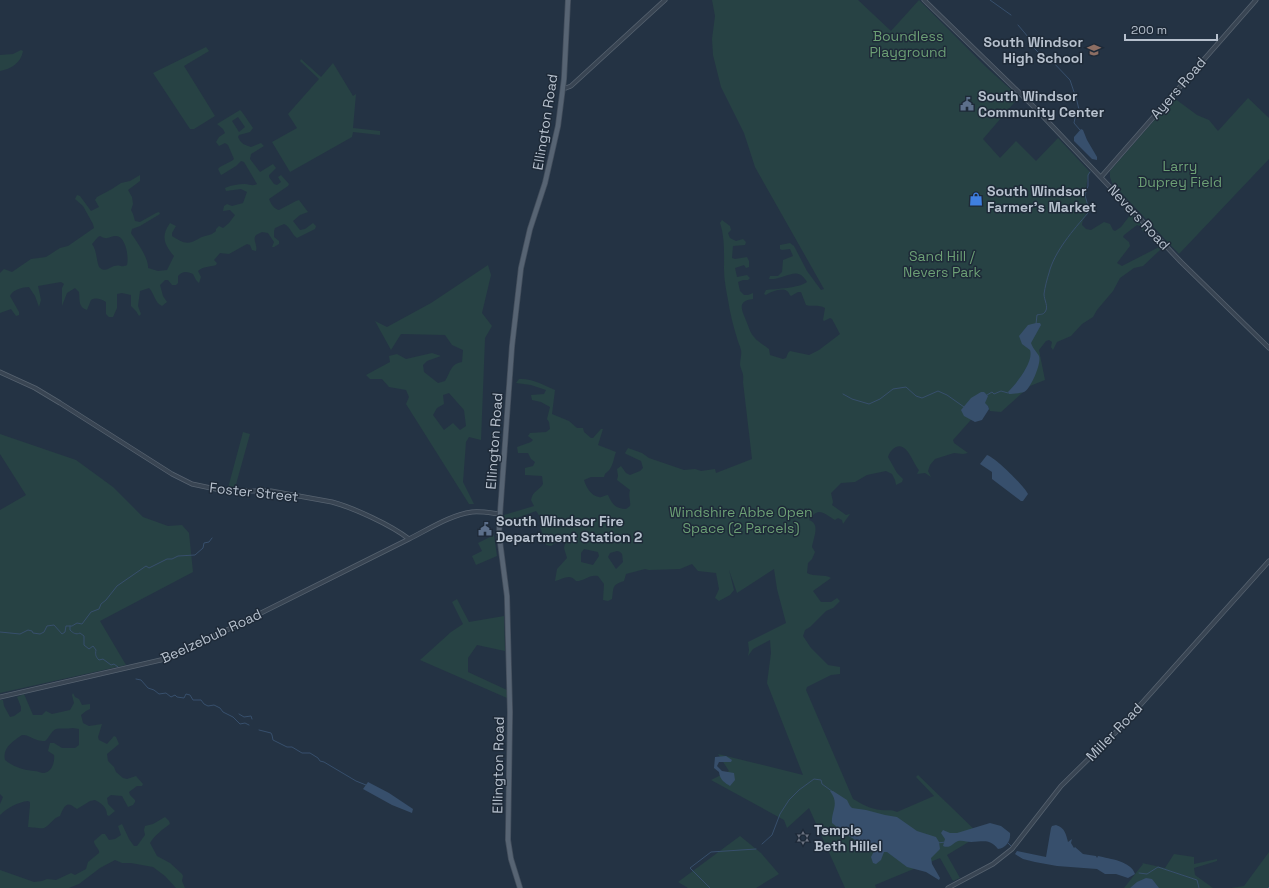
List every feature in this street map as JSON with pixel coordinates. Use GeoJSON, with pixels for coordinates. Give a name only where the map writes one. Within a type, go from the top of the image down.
{"type":"FeatureCollection","features":[{"type":"Feature","properties":{"kind":"main road","name":"Ellington Road"},"geometry":{"type":"LineString","coordinates":[[520,888],[511,859],[508,840],[511,731],[507,596],[499,534],[500,514],[512,346],[521,268],[530,229],[546,183],[558,126],[563,87],[568,0]]}},
{"type":"Feature","properties":{"kind":"street"},"geometry":{"type":"LineString","coordinates":[[563,87],[573,84],[665,0]]}},
{"type":"Feature","properties":{"kind":"street","name":"Nevers Road"},"geometry":{"type":"LineString","coordinates":[[924,0],[1024,97],[1101,176],[1181,262],[1269,348]]}},
{"type":"Feature","properties":{"kind":"street","name":"Ayers Road"},"geometry":{"type":"LineString","coordinates":[[1101,176],[1256,0]]}},
{"type":"Feature","properties":{"kind":"street","name":"Foster Street"},"geometry":{"type":"LineString","coordinates":[[0,372],[35,388],[187,482],[225,491],[271,491],[332,502],[342,505],[392,528],[409,539]]}},
{"type":"Feature","properties":{"kind":"street"},"geometry":{"type":"LineString","coordinates":[[409,539],[465,513],[473,512],[500,514]]}},
{"type":"Feature","properties":{"kind":"street","name":"Beelzebub Road"},"geometry":{"type":"LineString","coordinates":[[0,697],[165,659],[225,631],[409,539]]}},
{"type":"Feature","properties":{"kind":"street","name":"Miller Road"},"geometry":{"type":"LineString","coordinates":[[948,888],[993,864],[1012,849],[1062,786],[1117,731],[1269,561]]}},
{"type":"Feature","properties":{"kind":"green space"},"geometry":{"type":"Polygon","coordinates":[[[712,0],[858,0],[891,31],[919,0],[985,66],[1019,97],[983,139],[1000,158],[1016,141],[1036,161],[1058,138],[1090,172],[1087,181],[1086,193],[1088,210],[1082,225],[1086,229],[1091,230],[1104,222],[1110,224],[1115,231],[1121,227],[1131,214],[1147,231],[1144,232],[1140,226],[1137,225],[1124,235],[1123,237],[1129,242],[1130,246],[1117,263],[1122,266],[1159,247],[1161,248],[1143,266],[1134,268],[1120,278],[1113,291],[1093,317],[1082,324],[1071,336],[1057,342],[1053,350],[1051,347],[1052,342],[1049,340],[1046,341],[1039,350],[1045,380],[1030,386],[1001,412],[990,411],[988,406],[985,404],[953,440],[954,443],[968,453],[954,453],[935,459],[930,465],[928,471],[931,477],[925,473],[917,474],[919,470],[907,450],[900,446],[896,447],[891,451],[888,457],[897,473],[903,479],[902,482],[896,485],[892,474],[886,471],[867,475],[855,482],[841,483],[831,493],[833,502],[832,505],[846,515],[850,514],[843,524],[842,520],[838,518],[835,520],[821,512],[816,513],[809,520],[815,525],[812,547],[815,552],[812,559],[808,563],[807,573],[831,578],[813,591],[821,602],[831,602],[837,598],[840,601],[833,608],[826,611],[805,630],[803,636],[811,648],[828,665],[840,667],[840,674],[831,675],[807,687],[806,690],[853,799],[873,809],[897,812],[934,796],[916,777],[918,775],[980,835],[947,855],[960,878],[953,881],[940,858],[875,885],[876,888],[845,888],[809,808],[787,828],[784,820],[711,780],[729,771],[718,754],[803,775],[767,683],[771,653],[770,640],[753,649],[748,656],[748,642],[786,623],[777,589],[774,569],[737,593],[729,570],[734,590],[730,595],[719,601],[715,598],[719,589],[716,573],[698,571],[692,564],[680,569],[645,569],[626,574],[624,581],[620,582],[614,587],[612,599],[608,601],[603,600],[604,584],[598,576],[592,576],[579,581],[569,577],[555,581],[557,569],[567,558],[564,548],[566,540],[561,539],[551,546],[546,545],[540,526],[541,518],[536,511],[503,523],[504,515],[534,506],[531,500],[532,497],[543,484],[542,476],[525,475],[525,468],[533,466],[535,462],[531,459],[528,453],[518,453],[517,447],[533,440],[528,436],[530,433],[546,432],[550,429],[547,419],[550,407],[541,402],[532,400],[531,395],[544,394],[546,390],[531,385],[516,383],[519,379],[533,381],[555,390],[552,414],[569,421],[577,428],[583,428],[584,432],[591,438],[603,429],[598,445],[616,452],[612,465],[604,477],[591,477],[584,480],[591,493],[600,497],[608,495],[617,507],[626,509],[630,506],[630,490],[617,480],[617,469],[621,466],[626,473],[630,475],[640,471],[643,468],[641,461],[625,453],[628,448],[642,453],[649,458],[684,470],[695,469],[701,471],[715,469],[716,473],[752,459],[743,374],[740,365],[741,350],[732,319],[725,281],[723,240],[720,223],[722,220],[730,226],[731,230],[728,233],[730,238],[736,241],[743,239],[746,242],[745,245],[733,246],[732,258],[747,257],[749,261],[749,267],[746,268],[744,265],[735,268],[737,277],[747,275],[750,278],[748,280],[738,282],[740,291],[744,295],[753,293],[753,299],[747,300],[742,305],[742,311],[754,337],[769,349],[770,355],[783,359],[786,358],[790,351],[809,355],[819,350],[840,334],[832,319],[830,318],[824,321],[823,320],[825,308],[806,305],[801,292],[791,296],[788,291],[785,290],[773,291],[766,295],[764,294],[766,290],[793,287],[807,282],[799,274],[795,273],[775,279],[769,279],[770,276],[778,276],[782,272],[783,260],[793,256],[790,249],[780,249],[780,245],[790,243],[794,246],[807,271],[821,290],[824,289],[755,167],[744,133],[721,87],[713,55],[712,39],[715,16],[712,0]],[[584,549],[581,553],[581,562],[593,565],[599,556],[598,552],[584,549]],[[617,551],[610,553],[608,557],[616,569],[623,562],[622,554],[617,551]]]}},
{"type":"Feature","properties":{"kind":"green space"},"geometry":{"type":"Polygon","coordinates":[[[206,47],[209,51],[184,66],[215,116],[194,129],[190,129],[153,73],[206,47]]]}},
{"type":"Feature","properties":{"kind":"green space"},"geometry":{"type":"Polygon","coordinates":[[[21,50],[23,51],[22,55],[15,65],[0,71],[0,55],[13,54],[21,50]]]}},
{"type":"Feature","properties":{"kind":"green space"},"geometry":{"type":"Polygon","coordinates":[[[301,59],[321,77],[333,63],[353,96],[356,94],[353,128],[380,131],[380,135],[353,132],[352,137],[290,172],[272,142],[297,128],[288,114],[319,79],[300,61],[301,59]]]}},
{"type":"Feature","properties":{"kind":"green space","name":"Larry Duprey Field"},"geometry":{"type":"Polygon","coordinates":[[[1174,98],[1197,115],[1209,120],[1218,131],[1248,98],[1269,118],[1269,159],[1179,254],[1112,183],[1110,177],[1110,171],[1174,98]]]}},
{"type":"Feature","properties":{"kind":"green space"},"geometry":{"type":"Polygon","coordinates":[[[240,110],[242,112],[253,128],[250,132],[239,135],[238,137],[240,141],[251,147],[261,143],[264,146],[251,154],[250,159],[260,172],[273,164],[276,168],[269,175],[269,177],[274,184],[277,185],[281,182],[278,177],[281,175],[289,184],[269,199],[272,204],[279,210],[299,200],[308,212],[300,215],[293,221],[300,230],[305,229],[313,223],[316,226],[315,229],[297,238],[284,224],[275,228],[274,231],[274,237],[279,241],[279,244],[272,247],[274,242],[268,233],[262,232],[255,237],[256,251],[252,250],[250,245],[247,244],[229,254],[220,253],[214,260],[217,263],[216,265],[204,267],[198,271],[201,277],[199,283],[193,274],[187,272],[183,272],[178,276],[178,283],[176,285],[172,285],[168,280],[165,280],[160,285],[163,296],[167,302],[162,306],[158,303],[149,288],[140,291],[138,306],[141,314],[139,316],[131,306],[131,295],[122,293],[117,294],[117,308],[113,317],[109,317],[106,314],[106,302],[100,299],[91,300],[87,310],[84,309],[80,303],[79,292],[75,288],[67,293],[62,306],[62,288],[64,284],[61,282],[38,286],[41,300],[39,307],[35,296],[29,287],[21,288],[15,291],[10,296],[19,312],[19,315],[16,316],[11,309],[0,313],[0,273],[4,269],[12,272],[31,259],[46,257],[60,248],[68,246],[94,228],[83,206],[75,199],[77,195],[80,196],[91,211],[99,207],[95,200],[97,197],[121,183],[130,181],[140,175],[140,181],[128,190],[132,197],[133,204],[131,210],[135,221],[140,222],[156,213],[159,212],[160,214],[132,229],[131,233],[146,259],[148,268],[158,271],[167,270],[174,256],[168,248],[164,237],[170,223],[176,226],[172,236],[181,241],[190,243],[211,234],[216,231],[219,226],[223,228],[229,223],[235,215],[230,210],[223,211],[224,206],[227,204],[232,206],[243,203],[247,192],[241,189],[226,191],[225,188],[237,184],[257,184],[244,162],[241,161],[236,166],[221,175],[218,169],[234,159],[228,145],[225,143],[219,146],[216,142],[219,137],[225,133],[217,124],[240,110]],[[238,117],[232,121],[239,132],[245,127],[238,117]],[[100,236],[92,244],[95,249],[99,267],[105,270],[116,266],[127,265],[128,258],[126,248],[122,240],[116,236],[107,238],[100,236]]]}},
{"type":"Feature","properties":{"kind":"green space"},"geometry":{"type":"Polygon","coordinates":[[[488,265],[491,275],[482,313],[492,326],[485,338],[481,440],[469,437],[466,442],[463,482],[474,504],[469,504],[406,404],[409,397],[406,390],[389,387],[382,379],[370,379],[366,375],[390,362],[389,356],[397,354],[406,359],[432,353],[441,356],[427,361],[423,365],[424,372],[438,383],[445,381],[451,369],[458,363],[462,362],[463,350],[452,345],[445,335],[401,334],[391,350],[375,321],[387,327],[431,303],[488,265]],[[449,393],[443,395],[444,404],[437,408],[433,415],[444,430],[453,423],[460,430],[466,426],[464,410],[449,393]]]}},
{"type":"Feature","properties":{"kind":"green space"},"geometry":{"type":"Polygon","coordinates":[[[243,432],[250,434],[235,488],[228,488],[243,432]]]}},
{"type":"Feature","properties":{"kind":"green space"},"geometry":{"type":"Polygon","coordinates":[[[0,434],[76,460],[113,487],[143,517],[168,526],[182,525],[189,533],[193,572],[100,621],[126,665],[0,693],[0,510],[26,495],[0,454],[0,434]]]}},
{"type":"Feature","properties":{"kind":"green space"},"geometry":{"type":"Polygon","coordinates":[[[494,535],[497,556],[476,565],[472,556],[482,551],[478,543],[494,535]]]}},
{"type":"Feature","properties":{"kind":"green space"},"geometry":{"type":"Polygon","coordinates":[[[457,599],[469,622],[504,616],[505,651],[477,645],[468,658],[468,672],[507,690],[507,698],[420,660],[451,632],[463,624],[452,602],[457,599]]]}},
{"type":"Feature","properties":{"kind":"green space"},"geometry":{"type":"Polygon","coordinates":[[[73,693],[82,705],[90,704],[90,709],[81,715],[83,723],[89,726],[102,724],[98,737],[99,740],[107,744],[114,736],[116,737],[119,744],[107,754],[108,761],[114,767],[116,772],[123,778],[127,779],[136,776],[143,784],[142,786],[137,786],[129,792],[135,802],[133,805],[128,807],[122,796],[111,795],[107,798],[108,804],[115,811],[109,816],[107,815],[103,806],[95,800],[90,801],[77,809],[69,804],[64,808],[60,816],[55,818],[44,828],[28,827],[30,802],[28,801],[13,806],[0,815],[0,804],[3,797],[0,794],[0,700],[3,700],[4,706],[10,717],[14,716],[21,711],[17,697],[24,694],[33,715],[42,715],[46,711],[52,714],[70,710],[74,703],[73,693]],[[56,729],[45,741],[22,735],[9,745],[5,752],[5,760],[22,769],[43,773],[47,772],[51,769],[54,761],[54,755],[48,751],[50,743],[54,743],[62,748],[75,748],[79,745],[79,729],[56,729]]]}},
{"type":"Feature","properties":{"kind":"green space"},"geometry":{"type":"Polygon","coordinates":[[[165,817],[170,824],[150,843],[157,856],[170,863],[182,874],[182,881],[185,888],[176,888],[165,876],[153,867],[122,863],[115,860],[100,868],[79,884],[69,888],[0,888],[0,870],[34,882],[47,879],[56,880],[71,873],[75,875],[86,869],[88,862],[99,853],[94,841],[102,834],[105,834],[109,840],[115,839],[121,835],[118,826],[122,824],[129,839],[134,846],[137,846],[145,835],[145,826],[153,824],[165,817]]]}},
{"type":"Feature","properties":{"kind":"green space"},"geometry":{"type":"Polygon","coordinates":[[[740,836],[761,853],[779,874],[756,888],[688,888],[678,882],[740,836]]]}},
{"type":"Feature","properties":{"kind":"green space"},"geometry":{"type":"Polygon","coordinates":[[[1269,852],[1269,888],[1231,888],[1244,886],[1269,852]]]}},
{"type":"Feature","properties":{"kind":"green space"},"geometry":{"type":"Polygon","coordinates":[[[1174,854],[1194,857],[1194,864],[1217,859],[1217,861],[1194,868],[1195,875],[1213,888],[1124,888],[1143,864],[1142,863],[1165,868],[1174,854]]]}},
{"type":"Feature","properties":{"kind":"water"},"geometry":{"type":"Polygon","coordinates":[[[1081,129],[1083,130],[1097,157],[1097,160],[1092,159],[1074,141],[1074,137],[1081,129]]]}},
{"type":"Feature","properties":{"kind":"water"},"geometry":{"type":"Polygon","coordinates":[[[1040,323],[1041,325],[1031,343],[1039,356],[1037,370],[1032,382],[1024,392],[1009,394],[1008,392],[1020,378],[1027,366],[1031,355],[1030,350],[1022,344],[1019,336],[1028,325],[1040,323]]]}},
{"type":"Feature","properties":{"kind":"water"},"geometry":{"type":"Polygon","coordinates":[[[981,392],[984,392],[988,396],[985,403],[989,409],[982,420],[975,422],[964,416],[961,410],[971,398],[981,392]]]}},
{"type":"Feature","properties":{"kind":"water"},"geometry":{"type":"Polygon","coordinates":[[[987,455],[1003,467],[1025,490],[1028,494],[1023,501],[992,479],[992,472],[980,464],[987,455]]]}},
{"type":"Feature","properties":{"kind":"water"},"geometry":{"type":"Polygon","coordinates":[[[726,756],[732,760],[731,762],[719,762],[717,766],[722,771],[734,773],[735,780],[730,786],[723,781],[719,772],[714,768],[715,757],[726,756]]]}},
{"type":"Feature","properties":{"kind":"water"},"geometry":{"type":"Polygon","coordinates":[[[368,782],[389,793],[413,809],[412,813],[392,805],[363,789],[368,782]]]}},
{"type":"Feature","properties":{"kind":"water"},"geometry":{"type":"Polygon","coordinates":[[[830,791],[833,791],[847,800],[852,808],[897,817],[917,831],[936,837],[939,842],[940,849],[931,858],[932,864],[940,878],[939,880],[926,872],[907,867],[887,852],[884,852],[881,860],[876,864],[873,863],[871,857],[874,851],[847,835],[832,823],[835,804],[830,791]]]}},
{"type":"Feature","properties":{"kind":"water"},"geometry":{"type":"Polygon","coordinates":[[[990,823],[1001,826],[1010,833],[1009,841],[1006,846],[998,849],[992,843],[986,841],[958,841],[950,846],[943,846],[945,839],[941,833],[943,830],[950,833],[957,833],[990,823]]]}},
{"type":"Feature","properties":{"kind":"water"},"geometry":{"type":"Polygon","coordinates":[[[1052,826],[1059,826],[1066,834],[1068,842],[1072,839],[1071,843],[1074,848],[1075,847],[1083,854],[1096,856],[1097,858],[1098,856],[1120,861],[1129,866],[1135,874],[1128,878],[1116,874],[1105,874],[1097,869],[1057,866],[1035,862],[1023,859],[1015,854],[1017,851],[1046,857],[1051,828],[1052,826]]]}},
{"type":"Feature","properties":{"kind":"water"},"geometry":{"type":"Polygon","coordinates":[[[1146,878],[1152,879],[1159,888],[1130,888],[1137,882],[1146,878]]]}},
{"type":"Feature","properties":{"kind":"waterway"},"geometry":{"type":"LineString","coordinates":[[990,0],[1011,15]]}},
{"type":"Feature","properties":{"kind":"waterway"},"geometry":{"type":"LineString","coordinates":[[1018,25],[1034,44],[1034,48],[1043,57],[1050,59],[1070,80],[1080,114],[1075,118],[1074,123],[1080,130]]}},
{"type":"Feature","properties":{"kind":"waterway"},"geometry":{"type":"LineString","coordinates":[[1036,324],[1037,315],[1043,314],[1046,310],[1044,291],[1055,257],[1065,241],[1088,213],[1089,210],[1085,195],[1088,186],[1088,175],[1090,172]]}},
{"type":"Feature","properties":{"kind":"waterway"},"geometry":{"type":"LineString","coordinates":[[843,394],[852,399],[869,404],[880,399],[893,389],[906,387],[916,396],[922,398],[938,391],[947,395],[964,407]]}},
{"type":"Feature","properties":{"kind":"waterway"},"geometry":{"type":"LineString","coordinates":[[987,395],[992,392],[994,394],[1001,391],[1008,393]]}},
{"type":"Feature","properties":{"kind":"waterway"},"geometry":{"type":"LineString","coordinates":[[0,632],[20,634],[28,630],[32,631],[33,633],[40,634],[44,632],[47,626],[54,625],[62,634],[65,632],[66,626],[72,626],[77,623],[82,624],[91,612],[99,609],[101,604],[117,586],[146,566],[149,568],[167,559],[172,559],[178,556],[195,555],[203,548],[204,543],[209,542],[212,538]]}},
{"type":"Feature","properties":{"kind":"waterway"},"geometry":{"type":"LineString","coordinates":[[70,626],[70,630],[72,632],[76,634],[80,633],[84,636],[84,645],[89,649],[93,646],[99,660],[103,659],[111,665],[114,664],[118,667]]}},
{"type":"Feature","properties":{"kind":"waterway"},"geometry":{"type":"LineString","coordinates":[[136,679],[141,680],[148,688],[159,694],[166,693],[171,697],[175,695],[177,697],[184,698],[186,694],[190,695],[193,700],[201,700],[208,706],[214,705],[220,708],[223,712],[233,717],[240,724],[245,723],[249,725]]}},
{"type":"Feature","properties":{"kind":"waterway"},"geometry":{"type":"LineString","coordinates":[[239,714],[244,717],[251,716],[252,719]]}},
{"type":"Feature","properties":{"kind":"waterway"},"geometry":{"type":"LineString","coordinates":[[259,730],[271,733],[273,740],[287,747],[292,747],[302,753],[310,753],[320,761],[366,785]]}},
{"type":"Feature","properties":{"kind":"waterway"},"geometry":{"type":"LineString","coordinates":[[762,844],[772,835],[780,814],[789,800],[799,790],[814,779],[821,780],[822,784],[833,792]]}},
{"type":"Feature","properties":{"kind":"waterway"},"geometry":{"type":"LineString","coordinates":[[937,843],[946,842]]}},
{"type":"Feature","properties":{"kind":"waterway"},"geometry":{"type":"LineString","coordinates":[[1008,843],[1011,846]]}},
{"type":"Feature","properties":{"kind":"waterway"},"geometry":{"type":"LineString","coordinates":[[710,888],[690,868],[711,852],[756,849]]}},
{"type":"Feature","properties":{"kind":"waterway"},"geometry":{"type":"LineString","coordinates":[[1139,873],[1147,874],[1158,867],[1197,880],[1199,888]]}},
{"type":"Feature","properties":{"kind":"place","name":"South Windsor High School"},"geometry":{"type":"Point","coordinates":[1094,50]}},
{"type":"Feature","properties":{"kind":"place","name":"South Windsor Community Center"},"geometry":{"type":"Point","coordinates":[967,104]}},
{"type":"Feature","properties":{"kind":"place","name":"South Windsor Farmer's Market"},"geometry":{"type":"Point","coordinates":[976,199]}},
{"type":"Feature","properties":{"kind":"place","name":"South Windsor Fire Department Station 2"},"geometry":{"type":"Point","coordinates":[485,529]}},
{"type":"Feature","properties":{"kind":"place","name":"Temple Beth Hillel"},"geometry":{"type":"Point","coordinates":[803,838]}},
{"type":"Feature","properties":{"kind":"park label","name":"Boundless Playground"},"geometry":{"type":"Point","coordinates":[908,44]}},
{"type":"Feature","properties":{"kind":"park label","name":"Sand Hill / Nevers Park"},"geometry":{"type":"Point","coordinates":[942,264]}},
{"type":"Feature","properties":{"kind":"park label","name":"Windshire Abbe Open Space (2 Parcels)"},"geometry":{"type":"Point","coordinates":[741,520]}}]}
